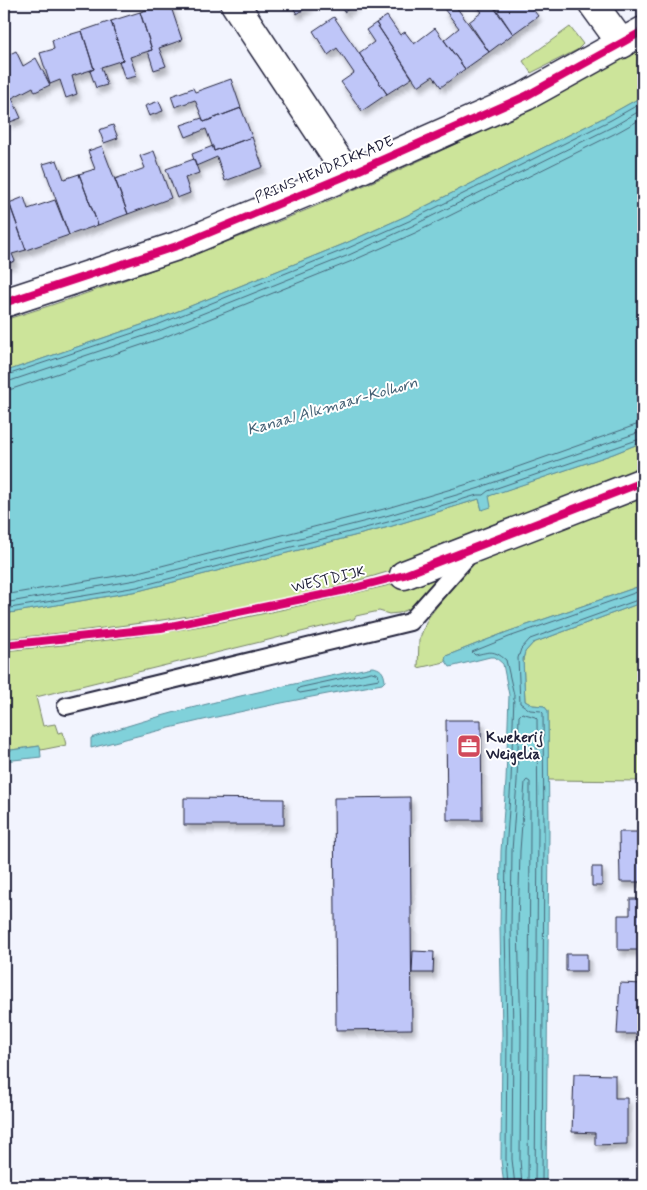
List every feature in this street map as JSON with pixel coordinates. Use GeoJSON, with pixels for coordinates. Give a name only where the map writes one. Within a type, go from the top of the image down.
{"type":"FeatureCollection","features":[{"type":"Feature","properties":{"kind":"street"},"geometry":{"type":"LineString","coordinates":[[235,4],[348,175]]}},
{"type":"Feature","properties":{"kind":"street"},"geometry":{"type":"LineString","coordinates":[[594,4],[633,38]]}},
{"type":"Feature","properties":{"kind":"street","name":"PRINS HENDRIKKADE"},"geometry":{"type":"LineString","coordinates":[[4,303],[177,246],[348,175],[526,96],[633,38]]}},
{"type":"Feature","properties":{"kind":"street"},"geometry":{"type":"LineString","coordinates":[[404,575],[643,482]]}},
{"type":"Feature","properties":{"kind":"lane"},"geometry":{"type":"LineString","coordinates":[[66,706],[410,622],[476,546]]}},
{"type":"Feature","properties":{"kind":"green space"},"geometry":{"type":"Polygon","coordinates":[[[570,27],[583,44],[577,50],[531,73],[523,61],[570,27]]]}},
{"type":"Feature","properties":{"kind":"green space"},"geometry":{"type":"Polygon","coordinates":[[[643,46],[643,96],[609,115],[406,216],[344,244],[156,320],[4,372],[4,320],[97,290],[190,256],[364,186],[533,106],[643,46]]]}},
{"type":"Feature","properties":{"kind":"green space"},"geometry":{"type":"Polygon","coordinates":[[[643,442],[643,476],[397,569],[301,595],[202,614],[4,639],[4,614],[138,591],[389,527],[479,499],[482,510],[488,496],[643,442]]]}},
{"type":"Feature","properties":{"kind":"green space"},"geometry":{"type":"Polygon","coordinates":[[[643,493],[643,585],[507,632],[446,656],[445,662],[418,668],[419,640],[428,618],[459,578],[480,557],[643,493]]]}},
{"type":"Feature","properties":{"kind":"green space"},"geometry":{"type":"Polygon","coordinates":[[[442,573],[416,605],[399,613],[389,614],[379,611],[356,616],[354,619],[36,697],[43,726],[55,724],[58,733],[63,732],[66,745],[41,750],[39,746],[4,751],[4,651],[178,630],[277,611],[442,573]]]}},
{"type":"Feature","properties":{"kind":"green space"},"geometry":{"type":"Polygon","coordinates":[[[643,602],[643,781],[548,780],[548,711],[544,706],[532,705],[525,701],[523,659],[525,652],[533,643],[643,602]]]}},
{"type":"Feature","properties":{"kind":"water","name":"Kanaal Alkmaar-Kolhorn"},"geometry":{"type":"Polygon","coordinates":[[[643,96],[643,442],[489,496],[491,507],[482,510],[479,499],[389,527],[138,591],[4,614],[4,372],[156,320],[344,244],[406,216],[609,115],[643,96]]]}},
{"type":"Feature","properties":{"kind":"water"},"geometry":{"type":"Polygon","coordinates":[[[643,585],[643,602],[533,643],[525,652],[523,659],[525,701],[532,705],[544,706],[548,711],[549,831],[546,1186],[504,1186],[501,1160],[502,1032],[500,927],[501,851],[509,695],[503,664],[495,657],[450,667],[445,660],[446,656],[507,632],[643,585]]]}},
{"type":"Feature","properties":{"kind":"water"},"geometry":{"type":"Polygon","coordinates":[[[372,667],[380,669],[383,673],[385,681],[382,684],[236,713],[91,748],[91,738],[160,716],[230,698],[372,667]]]}},
{"type":"Feature","properties":{"kind":"water"},"geometry":{"type":"Polygon","coordinates":[[[40,746],[41,757],[4,761],[4,751],[40,746]]]}},
{"type":"Feature","properties":{"kind":"building"},"geometry":{"type":"Polygon","coordinates":[[[170,4],[182,40],[159,48],[166,66],[154,70],[148,51],[152,50],[140,12],[170,4]]]}},
{"type":"Feature","properties":{"kind":"building"},"geometry":{"type":"Polygon","coordinates":[[[291,4],[312,4],[297,14],[291,4]]]}},
{"type":"Feature","properties":{"kind":"building"},"geometry":{"type":"Polygon","coordinates":[[[339,4],[356,4],[344,12],[339,4]]]}},
{"type":"Feature","properties":{"kind":"building"},"geometry":{"type":"Polygon","coordinates":[[[454,4],[489,52],[465,69],[444,40],[459,28],[444,9],[454,4]]]}},
{"type":"Feature","properties":{"kind":"building"},"geometry":{"type":"Polygon","coordinates":[[[475,4],[493,4],[513,34],[489,52],[469,22],[482,12],[475,4]]]}},
{"type":"Feature","properties":{"kind":"building"},"geometry":{"type":"Polygon","coordinates":[[[493,4],[529,4],[538,16],[513,34],[493,4]]]}},
{"type":"Feature","properties":{"kind":"building"},"geometry":{"type":"Polygon","coordinates":[[[140,12],[152,50],[130,57],[137,76],[125,79],[119,61],[123,60],[111,21],[140,12]]]}},
{"type":"Feature","properties":{"kind":"building"},"geometry":{"type":"Polygon","coordinates":[[[387,16],[400,35],[405,32],[414,44],[435,28],[465,69],[441,87],[433,76],[418,86],[376,23],[387,16]]]}},
{"type":"Feature","properties":{"kind":"building"},"geometry":{"type":"Polygon","coordinates":[[[334,17],[387,94],[362,111],[341,82],[354,73],[337,48],[328,55],[313,31],[334,17]]]}},
{"type":"Feature","properties":{"kind":"building"},"geometry":{"type":"Polygon","coordinates":[[[111,21],[123,60],[101,67],[107,85],[96,88],[90,71],[94,69],[82,31],[111,21]]]}},
{"type":"Feature","properties":{"kind":"building"},"geometry":{"type":"Polygon","coordinates":[[[376,23],[412,78],[387,94],[359,53],[374,42],[366,30],[376,23]]]}},
{"type":"Feature","properties":{"kind":"building"},"geometry":{"type":"Polygon","coordinates":[[[82,31],[94,69],[72,76],[77,94],[66,98],[60,80],[50,84],[40,53],[54,49],[52,40],[82,31]]]}},
{"type":"Feature","properties":{"kind":"building"},"geometry":{"type":"Polygon","coordinates":[[[16,51],[23,66],[36,58],[50,85],[35,92],[33,87],[12,98],[21,118],[10,122],[4,110],[4,57],[16,51]]]}},
{"type":"Feature","properties":{"kind":"building"},"geometry":{"type":"Polygon","coordinates":[[[231,79],[241,108],[204,122],[195,100],[175,107],[171,96],[193,88],[195,92],[231,79]]]}},
{"type":"Feature","properties":{"kind":"building"},"geometry":{"type":"Polygon","coordinates":[[[159,101],[163,111],[149,116],[145,106],[159,101]]]}},
{"type":"Feature","properties":{"kind":"building"},"geometry":{"type":"Polygon","coordinates":[[[241,108],[252,137],[214,151],[206,129],[186,137],[181,125],[202,118],[204,122],[241,108]]]}},
{"type":"Feature","properties":{"kind":"building"},"geometry":{"type":"Polygon","coordinates":[[[113,125],[118,138],[104,143],[99,130],[113,125]]]}},
{"type":"Feature","properties":{"kind":"building"},"geometry":{"type":"Polygon","coordinates":[[[252,137],[263,167],[225,181],[217,157],[196,166],[192,154],[213,146],[214,151],[252,137]]]}},
{"type":"Feature","properties":{"kind":"building"},"geometry":{"type":"Polygon","coordinates":[[[102,146],[128,214],[98,225],[79,174],[95,169],[88,151],[102,146]]]}},
{"type":"Feature","properties":{"kind":"building"},"geometry":{"type":"Polygon","coordinates":[[[154,151],[171,198],[128,214],[115,179],[145,168],[140,156],[154,151]]]}},
{"type":"Feature","properties":{"kind":"building"},"geometry":{"type":"Polygon","coordinates":[[[194,159],[199,173],[185,178],[190,193],[177,198],[166,169],[194,159]]]}},
{"type":"Feature","properties":{"kind":"building"},"geometry":{"type":"Polygon","coordinates":[[[57,160],[64,179],[79,174],[98,225],[69,235],[43,164],[57,160]]]}},
{"type":"Feature","properties":{"kind":"building"},"geometry":{"type":"Polygon","coordinates":[[[4,188],[26,250],[12,254],[15,261],[4,265],[4,188]]]}},
{"type":"Feature","properties":{"kind":"building"},"geometry":{"type":"Polygon","coordinates":[[[24,197],[28,209],[55,200],[69,235],[26,250],[9,203],[24,197]]]}},
{"type":"Feature","properties":{"kind":"building"},"geometry":{"type":"Polygon","coordinates":[[[446,720],[481,720],[482,820],[447,820],[446,720]]]}},
{"type":"Feature","properties":{"kind":"building"},"geometry":{"type":"Polygon","coordinates":[[[410,797],[412,1029],[336,1030],[334,798],[410,797]]]}},
{"type":"Feature","properties":{"kind":"building"},"geometry":{"type":"Polygon","coordinates":[[[184,798],[284,799],[284,825],[184,825],[184,798]]]}},
{"type":"Feature","properties":{"kind":"building"},"geometry":{"type":"Polygon","coordinates":[[[642,820],[643,882],[620,882],[619,832],[642,832],[642,820]]]}},
{"type":"Feature","properties":{"kind":"building"},"geometry":{"type":"Polygon","coordinates":[[[592,867],[602,867],[602,886],[592,886],[592,867]]]}},
{"type":"Feature","properties":{"kind":"building"},"geometry":{"type":"Polygon","coordinates":[[[630,899],[643,899],[643,962],[641,962],[641,950],[618,950],[618,915],[630,915],[630,899]]]}},
{"type":"Feature","properties":{"kind":"building"},"geometry":{"type":"Polygon","coordinates":[[[413,951],[434,952],[433,973],[412,973],[413,951]]]}},
{"type":"Feature","properties":{"kind":"building"},"geometry":{"type":"Polygon","coordinates":[[[566,954],[587,954],[587,971],[566,971],[566,954]]]}},
{"type":"Feature","properties":{"kind":"building"},"geometry":{"type":"Polygon","coordinates":[[[620,983],[643,984],[643,1046],[640,1046],[640,1034],[617,1034],[620,983]]]}},
{"type":"Feature","properties":{"kind":"building"},"geometry":{"type":"Polygon","coordinates":[[[574,1074],[615,1075],[615,1098],[627,1098],[627,1144],[595,1145],[595,1133],[572,1132],[574,1074]]]}},
{"type":"Feature","properties":{"kind":"cycle path"},"geometry":{"type":"LineString","coordinates":[[4,303],[177,246],[348,175],[526,96],[643,31]]}},
{"type":"Feature","properties":{"kind":"cycle path","name":"WESTDIJK"},"geometry":{"type":"LineString","coordinates":[[4,645],[161,628],[346,590],[404,575],[643,482]]}},
{"type":"Feature","properties":{"kind":"place","name":"Kwekerij Weigelia"},"geometry":{"type":"Point","coordinates":[469,746]}}]}
